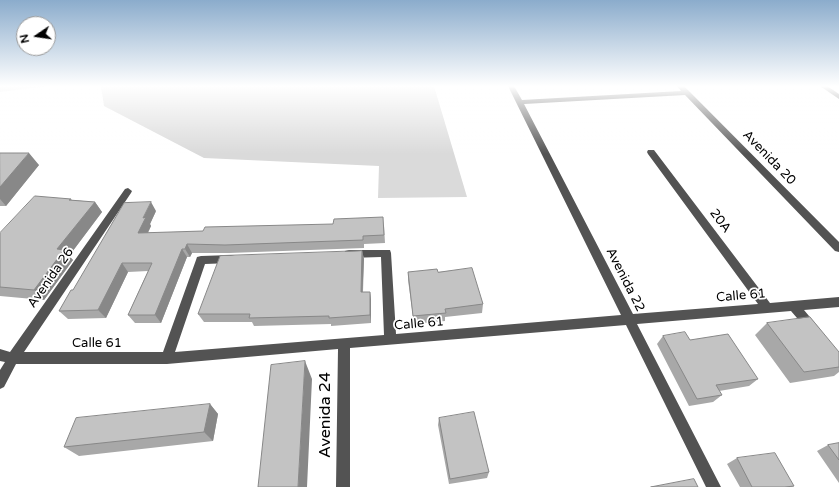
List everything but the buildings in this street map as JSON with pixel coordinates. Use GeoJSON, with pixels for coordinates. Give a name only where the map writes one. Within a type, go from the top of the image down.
{"type":"FeatureCollection","features":[{"type":"Feature","properties":{"kind":"street","name":"Avenida 22"},"geometry":{"type":"LineString","coordinates":[[522,109],[714,487]]}},
{"type":"Feature","properties":{"kind":"street","name":"Avenida 20"},"geometry":{"type":"LineString","coordinates":[[702,109],[839,248]]}},
{"type":"Feature","properties":{"kind":"street","name":"20A"},"geometry":{"type":"LineString","coordinates":[[651,152],[767,307]]}},
{"type":"Feature","properties":{"kind":"street","name":"Avenida 26"},"geometry":{"type":"LineString","coordinates":[[0,383],[13,358],[128,191]]}},
{"type":"Feature","properties":{"kind":"street"},"geometry":{"type":"LineString","coordinates":[[340,255],[386,253],[390,340]]}},
{"type":"Feature","properties":{"kind":"street"},"geometry":{"type":"LineString","coordinates":[[167,358],[201,260],[240,258]]}},
{"type":"Feature","properties":{"kind":"street","name":"Calle 61"},"geometry":{"type":"LineString","coordinates":[[0,355],[13,358],[167,358],[630,321],[767,307],[839,302]]}},
{"type":"Feature","properties":{"kind":"street"},"geometry":{"type":"LineString","coordinates":[[795,306],[820,336]]}},
{"type":"Feature","properties":{"kind":"street","name":"Avenida 24"},"geometry":{"type":"LineString","coordinates":[[343,487],[344,343]]}},
{"type":"Feature","properties":{"kind":"shaded area"},"geometry":{"type":"Polygon","coordinates":[[[109,109],[441,109],[467,197],[378,198],[379,166],[204,158],[109,109]]]}}]}
